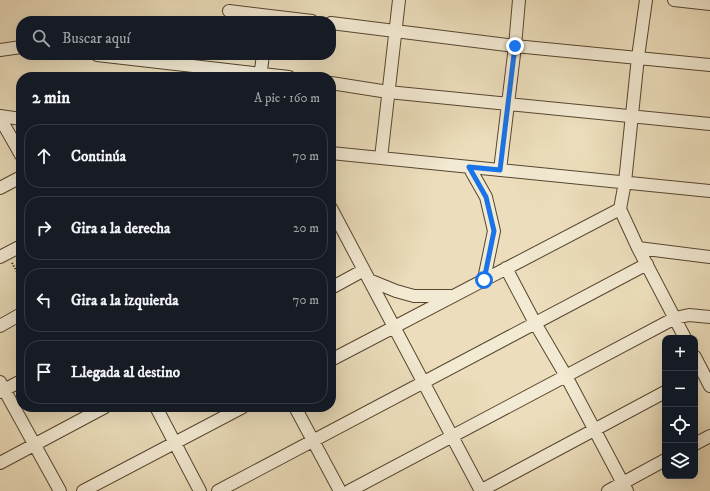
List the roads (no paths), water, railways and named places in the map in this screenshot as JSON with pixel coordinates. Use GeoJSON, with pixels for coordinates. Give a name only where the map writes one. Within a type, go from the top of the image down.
{"type":"FeatureCollection","features":[{"type":"Feature","properties":{"kind":"street"},"geometry":{"type":"LineString","coordinates":[[381,158],[399,0]]}},
{"type":"Feature","properties":{"kind":"street"},"geometry":{"type":"LineString","coordinates":[[500,170],[519,0]]}},
{"type":"Feature","properties":{"kind":"street"},"geometry":{"type":"LineString","coordinates":[[646,0],[638,58],[625,182],[620,209],[646,264],[684,335]]}},
{"type":"Feature","properties":{"kind":"street"},"geometry":{"type":"LineString","coordinates":[[674,0],[710,4]]}},
{"type":"Feature","properties":{"kind":"street"},"geometry":{"type":"LineString","coordinates":[[229,11],[256,16]]}},
{"type":"Feature","properties":{"kind":"street"},"geometry":{"type":"LineString","coordinates":[[336,24],[515,46],[710,65]]}},
{"type":"Feature","properties":{"kind":"street"},"geometry":{"type":"LineString","coordinates":[[0,50],[16,48]]}},
{"type":"Feature","properties":{"kind":"street"},"geometry":{"type":"LineString","coordinates":[[138,60],[236,72]]}},
{"type":"Feature","properties":{"kind":"street"},"geometry":{"type":"LineString","coordinates":[[261,72],[262,60]]}},
{"type":"Feature","properties":{"kind":"street"},"geometry":{"type":"LineString","coordinates":[[336,84],[388,92],[710,124]]}},
{"type":"Feature","properties":{"kind":"street"},"geometry":{"type":"LineString","coordinates":[[0,117],[16,119]]}},
{"type":"Feature","properties":{"kind":"street"},"geometry":{"type":"LineString","coordinates":[[0,117],[16,146]]}},
{"type":"Feature","properties":{"kind":"street"},"geometry":{"type":"LineString","coordinates":[[336,154],[710,191]]}},
{"type":"Feature","properties":{"kind":"street"},"geometry":{"type":"LineString","coordinates":[[469,167],[486,197],[494,231],[484,280]]}},
{"type":"Feature","properties":{"kind":"street"},"geometry":{"type":"LineString","coordinates":[[0,188],[16,180]]}},
{"type":"Feature","properties":{"kind":"street"},"geometry":{"type":"LineString","coordinates":[[336,357],[620,209]]}},
{"type":"Feature","properties":{"kind":"street"},"geometry":{"type":"LineString","coordinates":[[336,220],[480,491],[662,394]]}},
{"type":"Feature","properties":{"kind":"street"},"geometry":{"type":"LineString","coordinates":[[638,248],[710,257]]}},
{"type":"Feature","properties":{"kind":"street"},"geometry":{"type":"LineString","coordinates":[[4,255],[16,249]]}},
{"type":"Feature","properties":{"kind":"street"},"geometry":{"type":"LineString","coordinates":[[218,491],[646,264]]}},
{"type":"Feature","properties":{"kind":"street"},"geometry":{"type":"LineString","coordinates":[[506,268],[535,323],[596,430],[625,487]]}},
{"type":"Feature","properties":{"kind":"street"},"geometry":{"type":"LineString","coordinates":[[336,286],[366,275],[396,291],[414,296],[452,296]]}},
{"type":"Feature","properties":{"kind":"street"},"geometry":{"type":"LineString","coordinates":[[349,491],[675,318],[689,315],[710,317]]}},
{"type":"Feature","properties":{"kind":"street"},"geometry":{"type":"LineString","coordinates":[[0,326],[16,317]]}},
{"type":"Feature","properties":{"kind":"street"},"geometry":{"type":"LineString","coordinates":[[699,374],[710,386]]}},
{"type":"Feature","properties":{"kind":"street"},"geometry":{"type":"LineString","coordinates":[[16,383],[1,388],[60,491]]}},
{"type":"Feature","properties":{"kind":"street"},"geometry":{"type":"LineString","coordinates":[[0,463],[97,412]]}},
{"type":"Feature","properties":{"kind":"street"},"geometry":{"type":"LineString","coordinates":[[159,412],[200,491]]}},
{"type":"Feature","properties":{"kind":"street"},"geometry":{"type":"LineString","coordinates":[[83,491],[234,412]]}},
{"type":"Feature","properties":{"kind":"street"},"geometry":{"type":"LineString","coordinates":[[298,412],[340,491]]}},
{"type":"Feature","properties":{"kind":"street"},"geometry":{"type":"LineString","coordinates":[[697,443],[710,436]]}},
{"type":"Feature","properties":{"kind":"street"},"geometry":{"type":"LineString","coordinates":[[608,491],[625,487],[662,462]]}}]}
